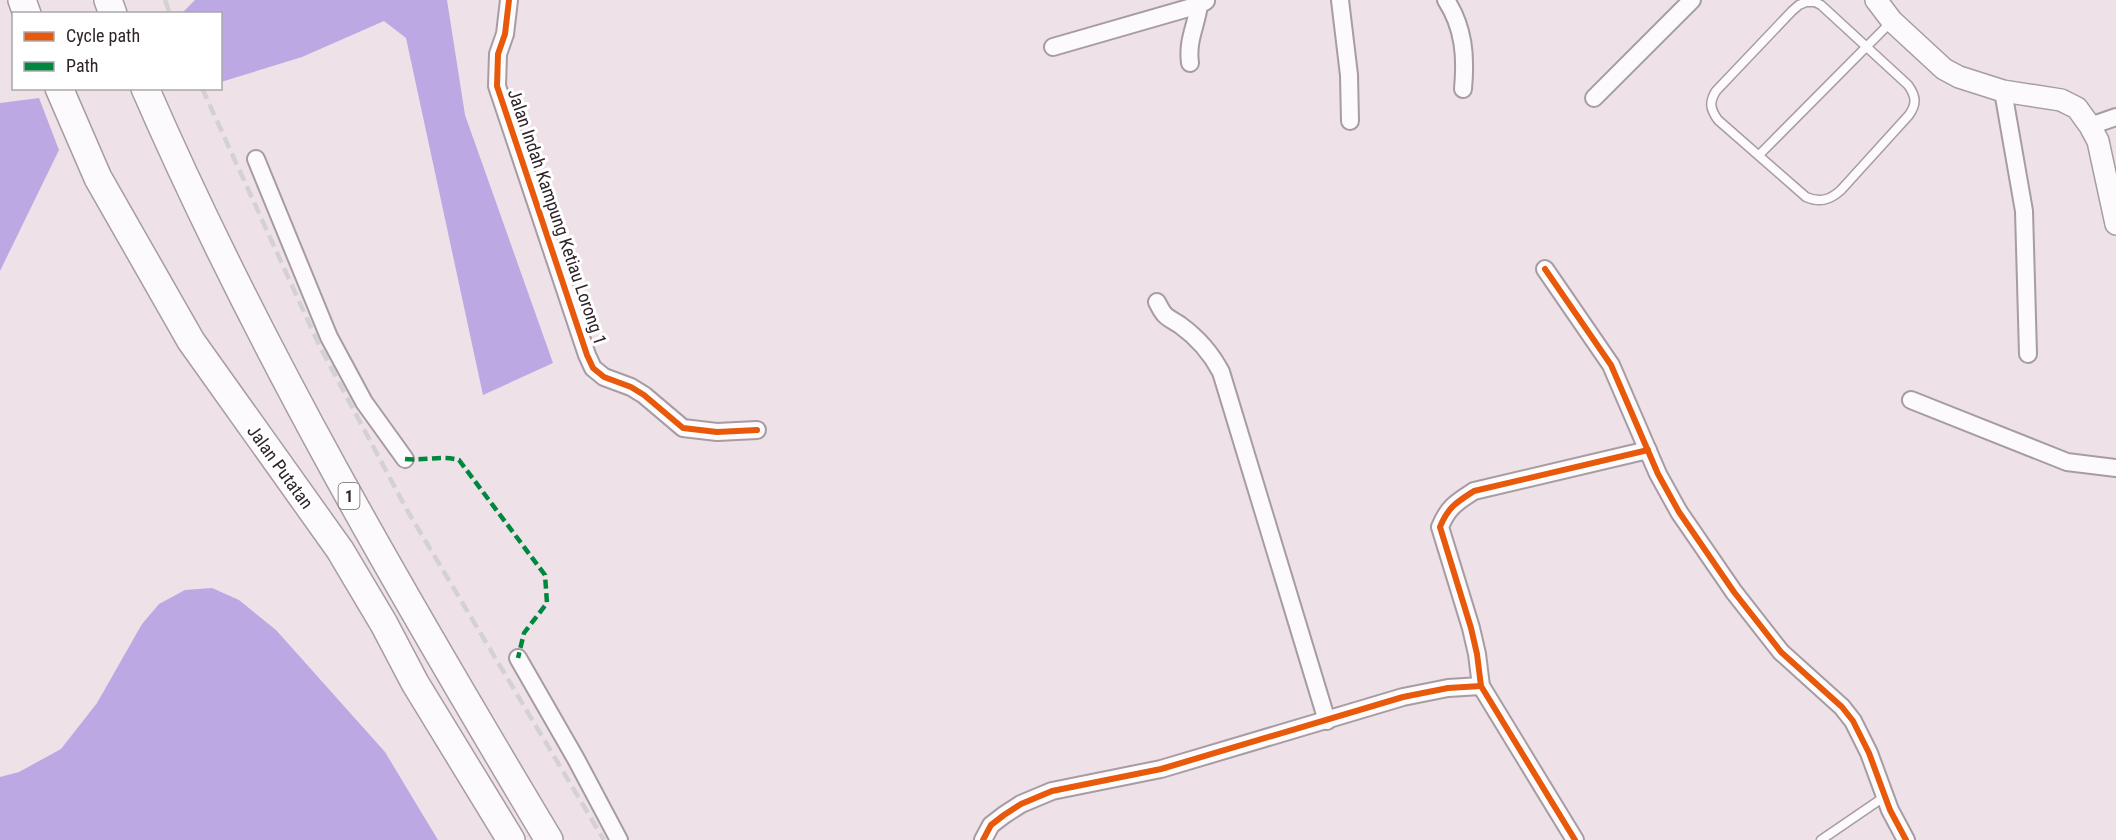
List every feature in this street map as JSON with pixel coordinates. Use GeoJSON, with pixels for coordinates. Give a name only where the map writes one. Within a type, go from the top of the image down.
{"type":"FeatureCollection","features":[{"type":"Feature","properties":{"kind":"highway","name":"Jalan Putatan"},"geometry":{"type":"LineString","coordinates":[[60,90],[98,178],[191,341],[340,550],[384,624],[415,683],[511,840]]}},
{"type":"Feature","properties":{"kind":"highway","name":"1"},"geometry":{"type":"LineString","coordinates":[[146,90],[217,245],[350,500],[427,636],[549,840]]}},
{"type":"Feature","properties":{"kind":"highway"},"geometry":{"type":"LineString","coordinates":[[415,683],[424,674],[431,661],[427,636]]}},
{"type":"Feature","properties":{"kind":"street","name":"Jalan Indah Kampung Ketiau Lorong 1"},"geometry":{"type":"LineString","coordinates":[[509,0],[505,34],[498,54],[497,86],[587,355],[594,368],[604,377],[631,387],[644,395],[684,428],[708,432],[757,430]]}},
{"type":"Feature","properties":{"kind":"street"},"geometry":{"type":"LineString","coordinates":[[1340,0],[1349,75],[1350,121]]}},
{"type":"Feature","properties":{"kind":"street"},"geometry":{"type":"LineString","coordinates":[[1446,0],[1460,27],[1465,48],[1463,89]]}},
{"type":"Feature","properties":{"kind":"street"},"geometry":{"type":"LineString","coordinates":[[1594,98],[1692,0]]}},
{"type":"Feature","properties":{"kind":"street"},"geometry":{"type":"LineString","coordinates":[[1876,0],[1892,21],[1944,69],[1959,77],[2003,92],[2061,100],[2077,108],[2098,141],[2116,224]]}},
{"type":"Feature","properties":{"kind":"street"},"geometry":{"type":"LineString","coordinates":[[1053,47],[1203,2]]}},
{"type":"Feature","properties":{"kind":"street"},"geometry":{"type":"LineString","coordinates":[[1190,63],[1188,50],[1190,39],[1203,2]]}},
{"type":"Feature","properties":{"kind":"street"},"geometry":{"type":"LineString","coordinates":[[2003,92],[2024,211],[2028,354]]}},
{"type":"Feature","properties":{"kind":"street"},"geometry":{"type":"LineString","coordinates":[[2090,126],[2116,117]]}},
{"type":"Feature","properties":{"kind":"street"},"geometry":{"type":"LineString","coordinates":[[256,159],[328,337],[364,402],[405,459]]}},
{"type":"Feature","properties":{"kind":"street"},"geometry":{"type":"LineString","coordinates":[[1545,269],[1611,365],[1648,450],[1679,512],[1734,592],[1781,652],[1837,702],[1853,721],[1869,753],[1884,797],[1906,840]]}},
{"type":"Feature","properties":{"kind":"street"},"geometry":{"type":"LineString","coordinates":[[1157,302],[1164,316],[1180,325],[1212,355],[1221,372],[1327,721]]}},
{"type":"Feature","properties":{"kind":"street"},"geometry":{"type":"LineString","coordinates":[[1911,400],[2067,462],[2116,468]]}},
{"type":"Feature","properties":{"kind":"street"},"geometry":{"type":"LineString","coordinates":[[1575,840],[1481,686],[1471,628],[1440,527],[1446,513],[1474,491],[1648,450]]}},
{"type":"Feature","properties":{"kind":"street"},"geometry":{"type":"LineString","coordinates":[[518,658],[619,840]]}},
{"type":"Feature","properties":{"kind":"street"},"geometry":{"type":"LineString","coordinates":[[983,840],[991,825],[1004,815],[1021,804],[1052,791],[1161,769],[1403,697],[1448,688],[1481,686]]}},
{"type":"Feature","properties":{"kind":"lane"},"geometry":{"type":"LineString","coordinates":[[1815,2],[1867,48],[1908,85],[1915,100],[1914,109],[1834,196],[1825,201],[1815,201],[1806,197],[1718,120],[1710,106],[1711,99],[1799,5],[1815,2]]}},
{"type":"Feature","properties":{"kind":"lane"},"geometry":{"type":"LineString","coordinates":[[1758,155],[1892,21]]}},
{"type":"Feature","properties":{"kind":"lane"},"geometry":{"type":"LineString","coordinates":[[1821,840],[1884,797]]}},
{"type":"Feature","properties":{"kind":"shaded area"},"geometry":{"type":"Polygon","coordinates":[[[195,0],[447,0],[465,115],[553,363],[483,395],[406,38],[384,21],[302,57],[222,82],[222,12],[183,12],[195,0]]]}},
{"type":"Feature","properties":{"kind":"shaded area"},"geometry":{"type":"Polygon","coordinates":[[[39,98],[59,150],[0,271],[0,103],[39,98]]]}},
{"type":"Feature","properties":{"kind":"shaded area"},"geometry":{"type":"Polygon","coordinates":[[[212,588],[239,600],[276,630],[385,752],[438,840],[0,840],[0,777],[19,772],[61,749],[97,703],[142,624],[159,604],[185,590],[212,588]]]}},
{"type":"Feature","properties":{"kind":"railway"},"geometry":{"type":"LineString","coordinates":[[165,0],[169,12]]}},
{"type":"Feature","properties":{"kind":"railway"},"geometry":{"type":"LineString","coordinates":[[203,90],[319,345],[407,510],[604,840]]}},
{"type":"Feature","properties":{"kind":"marked path"},"geometry":{"type":"LineString","coordinates":[[405,459],[459,460],[545,575],[547,603],[524,633],[518,658]]}},
{"type":"Feature","properties":{"kind":"cycle path"},"geometry":{"type":"LineString","coordinates":[[509,0],[505,34],[498,54],[497,86],[593,368],[604,377],[631,387],[644,395],[683,428],[717,432],[757,430]]}},
{"type":"Feature","properties":{"kind":"cycle path"},"geometry":{"type":"LineString","coordinates":[[1545,269],[1611,365],[1658,474],[1679,512],[1734,592],[1781,652],[1842,707],[1853,721],[1869,753],[1890,810],[1906,840]]}},
{"type":"Feature","properties":{"kind":"cycle path"},"geometry":{"type":"LineString","coordinates":[[1575,840],[1481,686],[1471,628],[1440,527],[1446,514],[1474,491],[1648,450]]}},
{"type":"Feature","properties":{"kind":"cycle path"},"geometry":{"type":"LineString","coordinates":[[983,840],[991,825],[1004,815],[1021,804],[1052,791],[1161,769],[1403,697],[1448,688],[1481,686]]}}]}
